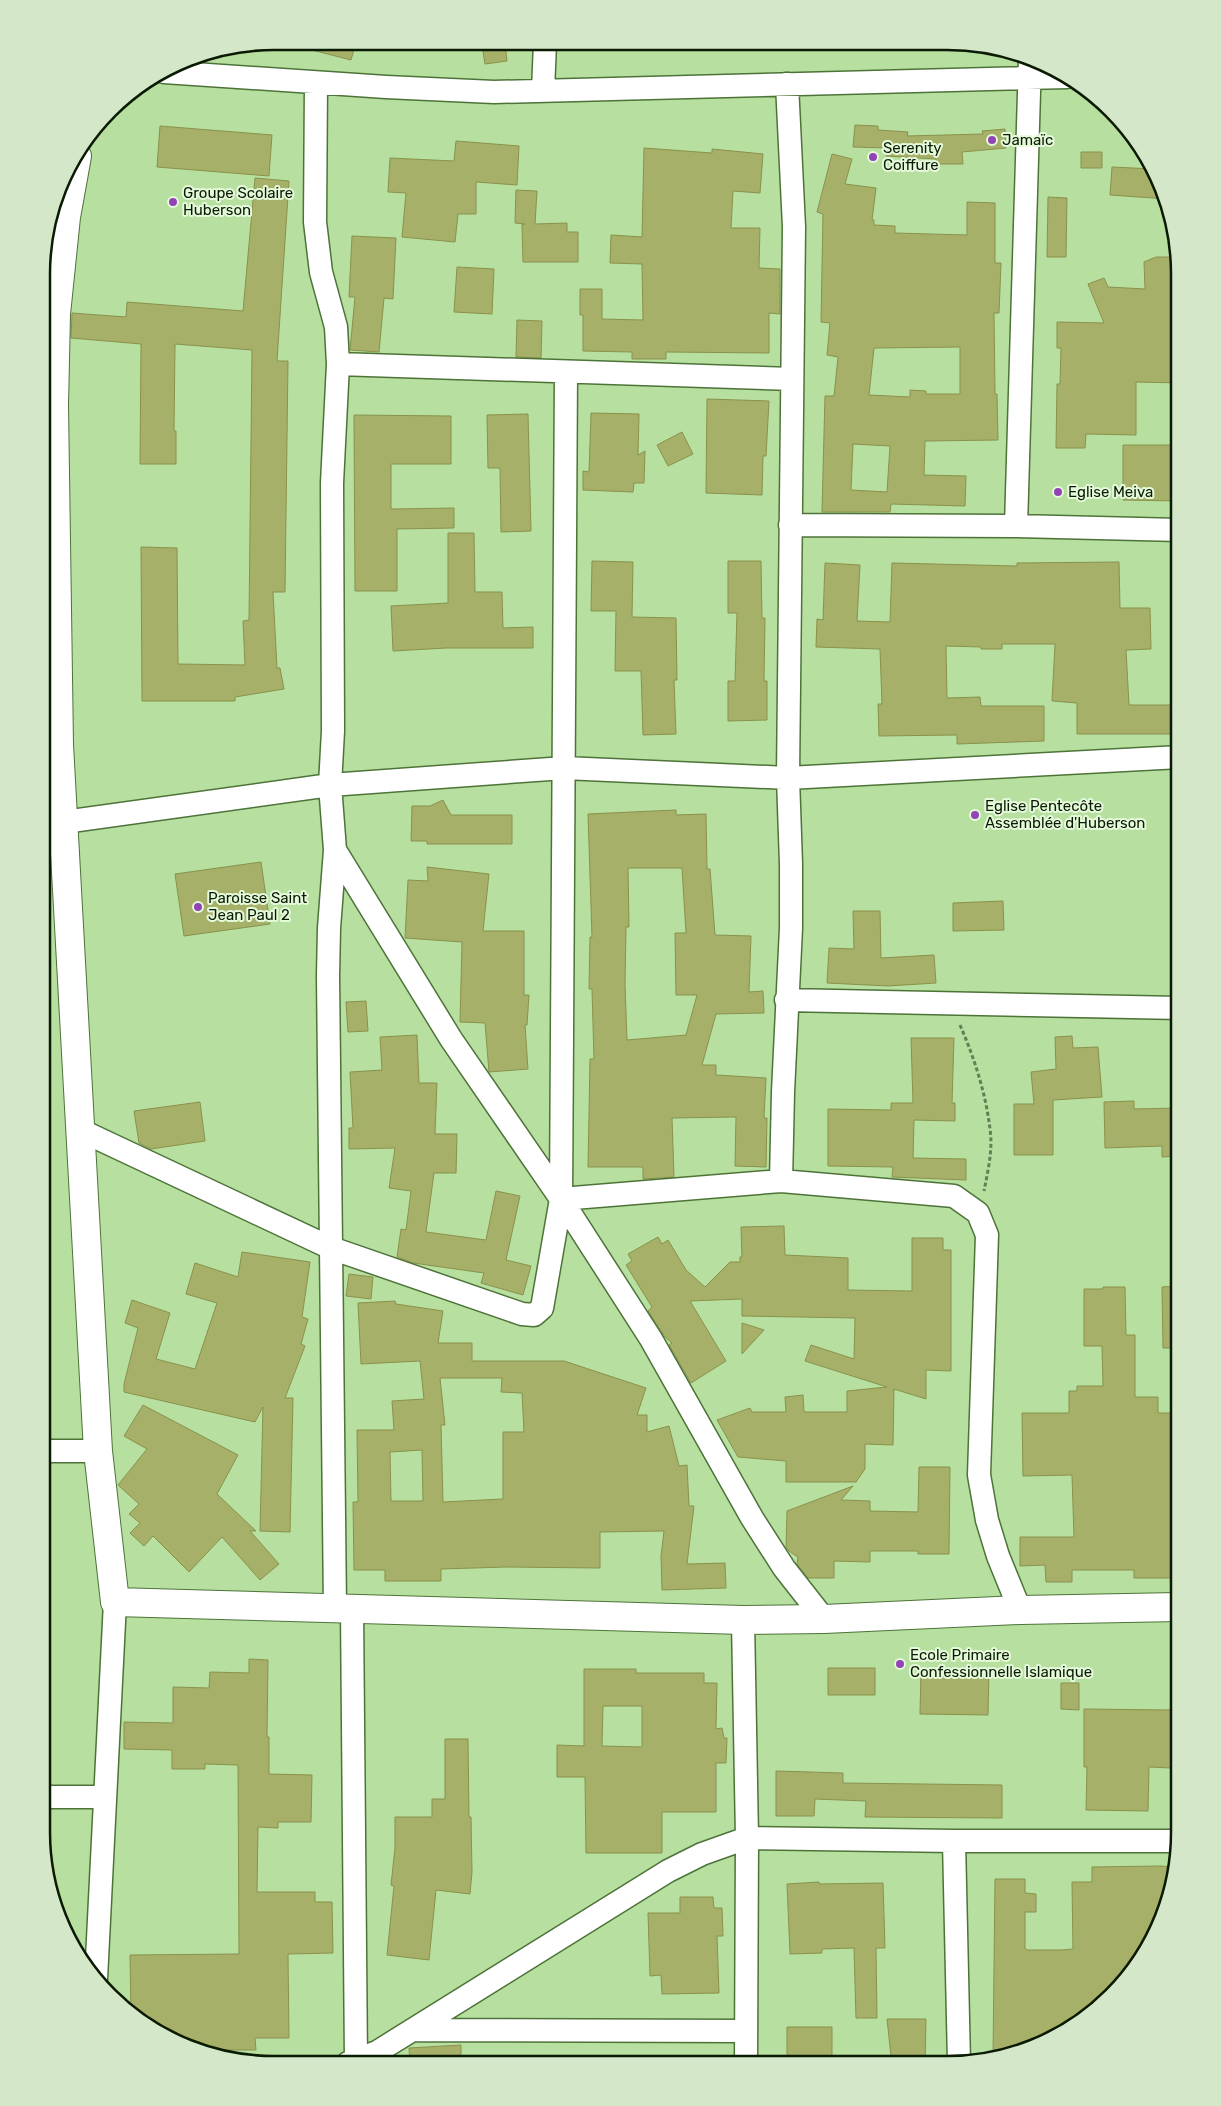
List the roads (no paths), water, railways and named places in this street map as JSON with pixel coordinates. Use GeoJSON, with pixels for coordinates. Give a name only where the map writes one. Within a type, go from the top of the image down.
{"type":"FeatureCollection","features":[{"type":"Feature","properties":{"kind":"street"},"geometry":{"type":"LineString","coordinates":[[543,90],[545,50]]}},
{"type":"Feature","properties":{"kind":"street"},"geometry":{"type":"LineString","coordinates":[[176,73],[494,92],[787,84],[1030,68],[1016,526]]}},
{"type":"Feature","properties":{"kind":"street"},"geometry":{"type":"LineString","coordinates":[[316,82],[315,222],[321,272],[336,328],[338,364],[332,483],[333,731],[330,785],[336,850],[329,928],[328,976],[331,1248],[344,1609],[354,2056]]}},
{"type":"Feature","properties":{"kind":"street"},"geometry":{"type":"LineString","coordinates":[[781,1181],[786,1000],[791,928],[788,778],[794,227],[787,84]]}},
{"type":"Feature","properties":{"kind":"street"},"geometry":{"type":"LineString","coordinates":[[50,382],[66,217],[74,173]]}},
{"type":"Feature","properties":{"kind":"street"},"geometry":{"type":"LineString","coordinates":[[338,364],[792,379]]}},
{"type":"Feature","properties":{"kind":"street"},"geometry":{"type":"LineString","coordinates":[[80,1130],[331,1248],[522,1314],[534,1315],[542,1308],[561,1199],[566,372]]}},
{"type":"Feature","properties":{"kind":"street"},"geometry":{"type":"LineString","coordinates":[[790,525],[1016,526],[1171,530]]}},
{"type":"Feature","properties":{"kind":"street"},"geometry":{"type":"LineString","coordinates":[[50,632],[51,745],[64,822],[98,1451],[116,1602],[97,1969]]}},
{"type":"Feature","properties":{"kind":"street"},"geometry":{"type":"LineString","coordinates":[[64,822],[330,785],[564,768],[788,778],[1171,757]]}},
{"type":"Feature","properties":{"kind":"street"},"geometry":{"type":"LineString","coordinates":[[336,850],[451,1039],[561,1199],[651,1339],[757,1526],[784,1568],[824,1619]]}},
{"type":"Feature","properties":{"kind":"street"},"geometry":{"type":"LineString","coordinates":[[786,1000],[1171,1008]]}},
{"type":"Feature","properties":{"kind":"street"},"geometry":{"type":"LineString","coordinates":[[561,1199],[781,1181],[954,1196],[978,1213],[987,1234],[979,1475],[993,1538],[1020,1610]]}},
{"type":"Feature","properties":{"kind":"street"},"geometry":{"type":"LineString","coordinates":[[50,1450],[98,1451]]}},
{"type":"Feature","properties":{"kind":"street"},"geometry":{"type":"LineString","coordinates":[[116,1602],[743,1620],[824,1619],[1020,1610],[1171,1607]]}},
{"type":"Feature","properties":{"kind":"street"},"geometry":{"type":"LineString","coordinates":[[743,1620],[747,1838],[746,2056]]}},
{"type":"Feature","properties":{"kind":"street"},"geometry":{"type":"LineString","coordinates":[[50,1797],[105,1797]]}},
{"type":"Feature","properties":{"kind":"street"},"geometry":{"type":"LineString","coordinates":[[367,2056],[413,2030],[668,1871],[702,1854],[747,1838],[954,1842],[1171,1840]]}},
{"type":"Feature","properties":{"kind":"street"},"geometry":{"type":"LineString","coordinates":[[954,1842],[959,2056]]}},
{"type":"Feature","properties":{"kind":"street"},"geometry":{"type":"LineString","coordinates":[[413,2030],[746,2031]]}},
{"type":"Feature","properties":{"kind":"place","name":"Jamaïc"},"geometry":{"type":"Point","coordinates":[992,140]}},
{"type":"Feature","properties":{"kind":"place","name":"Serenity Coiffure"},"geometry":{"type":"Point","coordinates":[873,157]}},
{"type":"Feature","properties":{"kind":"place","name":"Groupe Scolaire Huberson"},"geometry":{"type":"Point","coordinates":[173,202]}},
{"type":"Feature","properties":{"kind":"place","name":"Eglise Meiva"},"geometry":{"type":"Point","coordinates":[1058,492]}},
{"type":"Feature","properties":{"kind":"place","name":"Eglise Pentecôte Assemblée d'Huberson"},"geometry":{"type":"Point","coordinates":[975,815]}},
{"type":"Feature","properties":{"kind":"place","name":"Paroisse Saint Jean Paul 2"},"geometry":{"type":"Point","coordinates":[198,907]}},
{"type":"Feature","properties":{"kind":"place","name":"Ecole Primaire Confessionnelle Islamique"},"geometry":{"type":"Point","coordinates":[900,1664]}}]}
